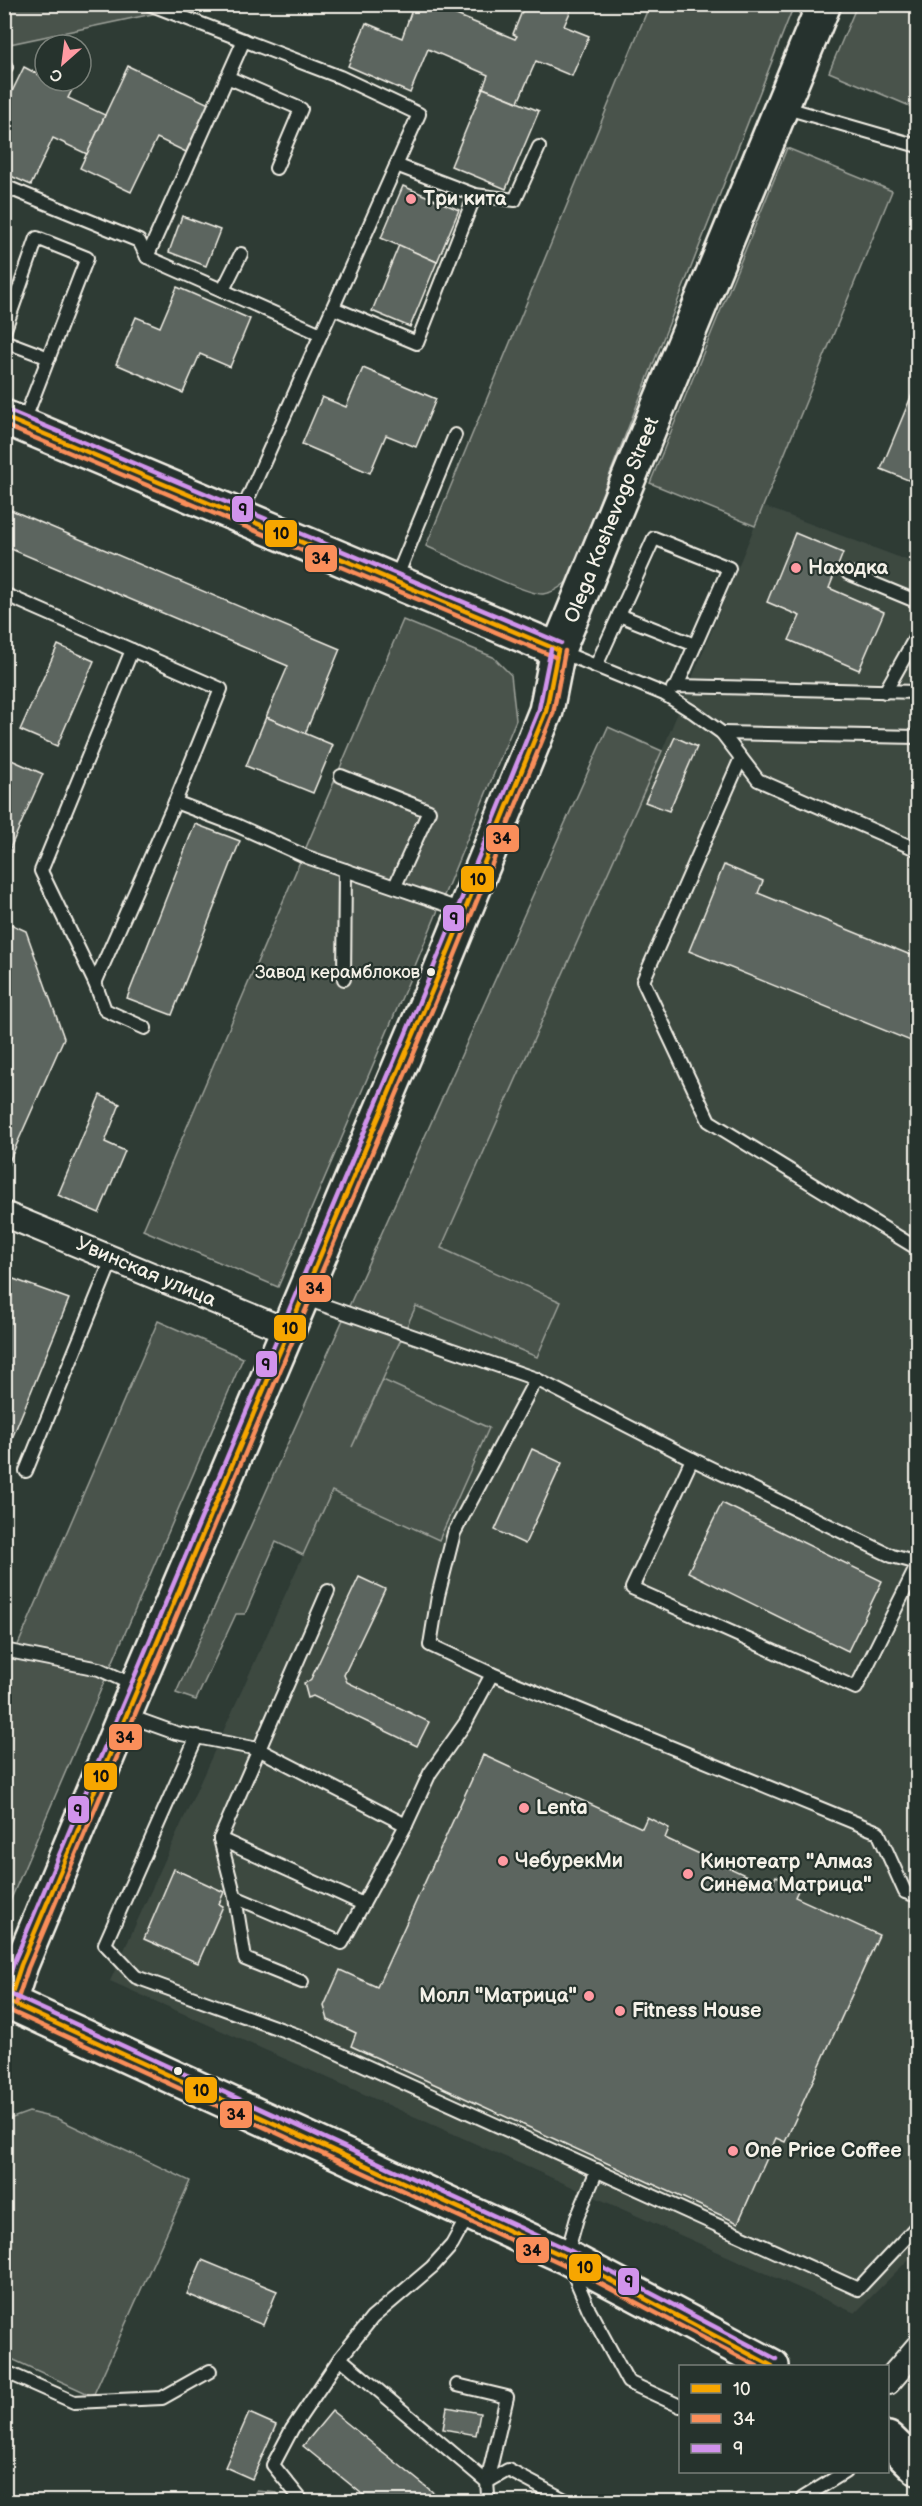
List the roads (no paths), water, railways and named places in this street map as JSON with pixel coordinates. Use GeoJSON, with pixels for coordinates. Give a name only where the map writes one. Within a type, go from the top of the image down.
{"type":"FeatureCollection","features":[{"type":"Feature","properties":{"kind":"main road","name":"Olega Koshevogo Street"},"geometry":{"type":"LineString","coordinates":[[7,2006],[21,1965],[131,1700],[437,979],[463,910],[546,711],[558,651],[824,4]]}},
{"type":"Feature","properties":{"kind":"main road"},"geometry":{"type":"LineString","coordinates":[[14,421],[558,651]]}},
{"type":"Feature","properties":{"kind":"main road"},"geometry":{"type":"LineString","coordinates":[[7,2006],[566,2257],[768,2365]]}},
{"type":"Feature","properties":{"kind":"main road"},"geometry":{"type":"LineString","coordinates":[[889,2442],[918,2468]]}},
{"type":"Feature","properties":{"kind":"street","name":"Увинская улица"},"geometry":{"type":"LineString","coordinates":[[4,1214],[113,1257],[287,1331]]}},
{"type":"Feature","properties":{"kind":"street"},"geometry":{"type":"LineString","coordinates":[[889,2381],[918,2347]]}},
{"type":"Feature","properties":{"kind":"lane"},"geometry":{"type":"LineString","coordinates":[[149,4],[340,77],[419,114],[240,517]]}},
{"type":"Feature","properties":{"kind":"lane"},"geometry":{"type":"LineString","coordinates":[[147,257],[244,39]]}},
{"type":"Feature","properties":{"kind":"lane"},"geometry":{"type":"LineString","coordinates":[[227,77],[301,109],[276,168]]}},
{"type":"Feature","properties":{"kind":"lane"},"geometry":{"type":"LineString","coordinates":[[782,107],[918,146]]}},
{"type":"Feature","properties":{"kind":"lane"},"geometry":{"type":"LineString","coordinates":[[396,165],[475,195],[514,200],[539,147]]}},
{"type":"Feature","properties":{"kind":"lane"},"geometry":{"type":"LineString","coordinates":[[4,186],[139,240],[147,257],[321,334]]}},
{"type":"Feature","properties":{"kind":"lane"},"geometry":{"type":"LineString","coordinates":[[333,308],[417,343],[475,195]]}},
{"type":"Feature","properties":{"kind":"lane"},"geometry":{"type":"LineString","coordinates":[[4,332],[37,238],[87,258],[49,358],[14,421]]}},
{"type":"Feature","properties":{"kind":"lane"},"geometry":{"type":"LineString","coordinates":[[223,290],[241,254]]}},
{"type":"Feature","properties":{"kind":"lane"},"geometry":{"type":"LineString","coordinates":[[4,340],[49,358]]}},
{"type":"Feature","properties":{"kind":"lane"},"geometry":{"type":"LineString","coordinates":[[394,582],[455,435]]}},
{"type":"Feature","properties":{"kind":"lane"},"geometry":{"type":"LineString","coordinates":[[596,666],[654,538],[729,568],[677,686]]}},
{"type":"Feature","properties":{"kind":"lane"},"geometry":{"type":"LineString","coordinates":[[848,573],[918,602]]}},
{"type":"Feature","properties":{"kind":"lane"},"geometry":{"type":"LineString","coordinates":[[4,594],[221,689],[175,802],[95,983]]}},
{"type":"Feature","properties":{"kind":"lane"},"geometry":{"type":"LineString","coordinates":[[619,615],[695,645]]}},
{"type":"Feature","properties":{"kind":"lane"},"geometry":{"type":"LineString","coordinates":[[885,692],[918,633]]}},
{"type":"Feature","properties":{"kind":"lane"},"geometry":{"type":"LineString","coordinates":[[132,650],[41,871],[95,983],[105,1010],[145,1028]]}},
{"type":"Feature","properties":{"kind":"lane"},"geometry":{"type":"LineString","coordinates":[[558,651],[664,694],[722,733],[758,780],[918,850]]}},
{"type":"Feature","properties":{"kind":"lane"},"geometry":{"type":"LineString","coordinates":[[664,694],[677,686],[918,692]]}},
{"type":"Feature","properties":{"kind":"lane"},"geometry":{"type":"LineString","coordinates":[[722,733],[918,737]]}},
{"type":"Feature","properties":{"kind":"lane"},"geometry":{"type":"LineString","coordinates":[[741,758],[643,981],[708,1121],[918,1249]]}},
{"type":"Feature","properties":{"kind":"lane"},"geometry":{"type":"LineString","coordinates":[[341,776],[429,811],[395,886]]}},
{"type":"Feature","properties":{"kind":"lane"},"geometry":{"type":"LineString","coordinates":[[175,802],[236,825],[307,857],[395,886],[439,904],[463,910]]}},
{"type":"Feature","properties":{"kind":"lane"},"geometry":{"type":"LineString","coordinates":[[344,979],[345,870]]}},
{"type":"Feature","properties":{"kind":"lane"},"geometry":{"type":"LineString","coordinates":[[26,1471],[113,1257]]}},
{"type":"Feature","properties":{"kind":"lane"},"geometry":{"type":"LineString","coordinates":[[301,1298],[536,1379],[692,1459],[892,1556],[918,1564],[856,1688],[632,1588],[692,1459]]}},
{"type":"Feature","properties":{"kind":"lane"},"geometry":{"type":"LineString","coordinates":[[536,1379],[454,1533],[438,1596],[430,1645],[492,1674],[878,1832],[905,1892],[918,1896]]}},
{"type":"Feature","properties":{"kind":"lane"},"geometry":{"type":"LineString","coordinates":[[302,1982],[245,1959],[235,1897],[220,1839],[328,1591]]}},
{"type":"Feature","properties":{"kind":"lane"},"geometry":{"type":"LineString","coordinates":[[4,1650],[99,1669],[131,1700],[176,1733],[258,1749],[406,1825]]}},
{"type":"Feature","properties":{"kind":"lane"},"geometry":{"type":"LineString","coordinates":[[235,1897],[342,1943],[406,1825],[430,1773],[466,1722],[492,1674]]}},
{"type":"Feature","properties":{"kind":"lane"},"geometry":{"type":"LineString","coordinates":[[197,1736],[105,1944],[136,1977],[302,2037],[858,2289],[918,2225]]}},
{"type":"Feature","properties":{"kind":"lane"},"geometry":{"type":"LineString","coordinates":[[220,1839],[363,1904]]}},
{"type":"Feature","properties":{"kind":"lane"},"geometry":{"type":"LineString","coordinates":[[597,2170],[577,2218],[566,2257],[589,2310],[628,2382],[679,2405]]}},
{"type":"Feature","properties":{"kind":"lane"},"geometry":{"type":"LineString","coordinates":[[303,2502],[273,2465],[292,2429],[339,2358],[372,2318],[432,2267],[452,2245],[470,2213]]}},
{"type":"Feature","properties":{"kind":"lane"},"geometry":{"type":"LineString","coordinates":[[339,2358],[487,2482]]}},
{"type":"Feature","properties":{"kind":"lane"},"geometry":{"type":"LineString","coordinates":[[4,2371],[74,2402],[162,2398],[210,2371]]}},
{"type":"Feature","properties":{"kind":"lane"},"geometry":{"type":"LineString","coordinates":[[457,2385],[507,2397],[487,2482],[488,2495],[484,2502]]}},
{"type":"Feature","properties":{"kind":"lane"},"geometry":{"type":"LineString","coordinates":[[487,2482],[508,2470],[569,2502]]}},
{"type":"Feature","properties":{"kind":"lane"},"geometry":{"type":"LineString","coordinates":[[804,2500],[844,2473]]}},
{"type":"Feature","properties":{"kind":"place","name":"Три кита"},"geometry":{"type":"Point","coordinates":[411,199]}},
{"type":"Feature","properties":{"kind":"place","name":"Находка"},"geometry":{"type":"Point","coordinates":[796,568]}},
{"type":"Feature","properties":{"kind":"place","name":"Завод керамблоков"},"geometry":{"type":"Point","coordinates":[431,972]}},
{"type":"Feature","properties":{"kind":"place","name":"Lenta"},"geometry":{"type":"Point","coordinates":[524,1808]}},
{"type":"Feature","properties":{"kind":"place","name":"ЧебурекМи"},"geometry":{"type":"Point","coordinates":[503,1861]}},
{"type":"Feature","properties":{"kind":"place","name":"Кинотеатр \"Алмаз Синема Матрица\""},"geometry":{"type":"Point","coordinates":[688,1874]}},
{"type":"Feature","properties":{"kind":"place","name":"Молл \"Матрица\""},"geometry":{"type":"Point","coordinates":[589,1996]}},
{"type":"Feature","properties":{"kind":"place","name":"Fitness House"},"geometry":{"type":"Point","coordinates":[620,2011]}},
{"type":"Feature","properties":{"kind":"place","name":"One Price Coffee"},"geometry":{"type":"Point","coordinates":[733,2151]}}]}
